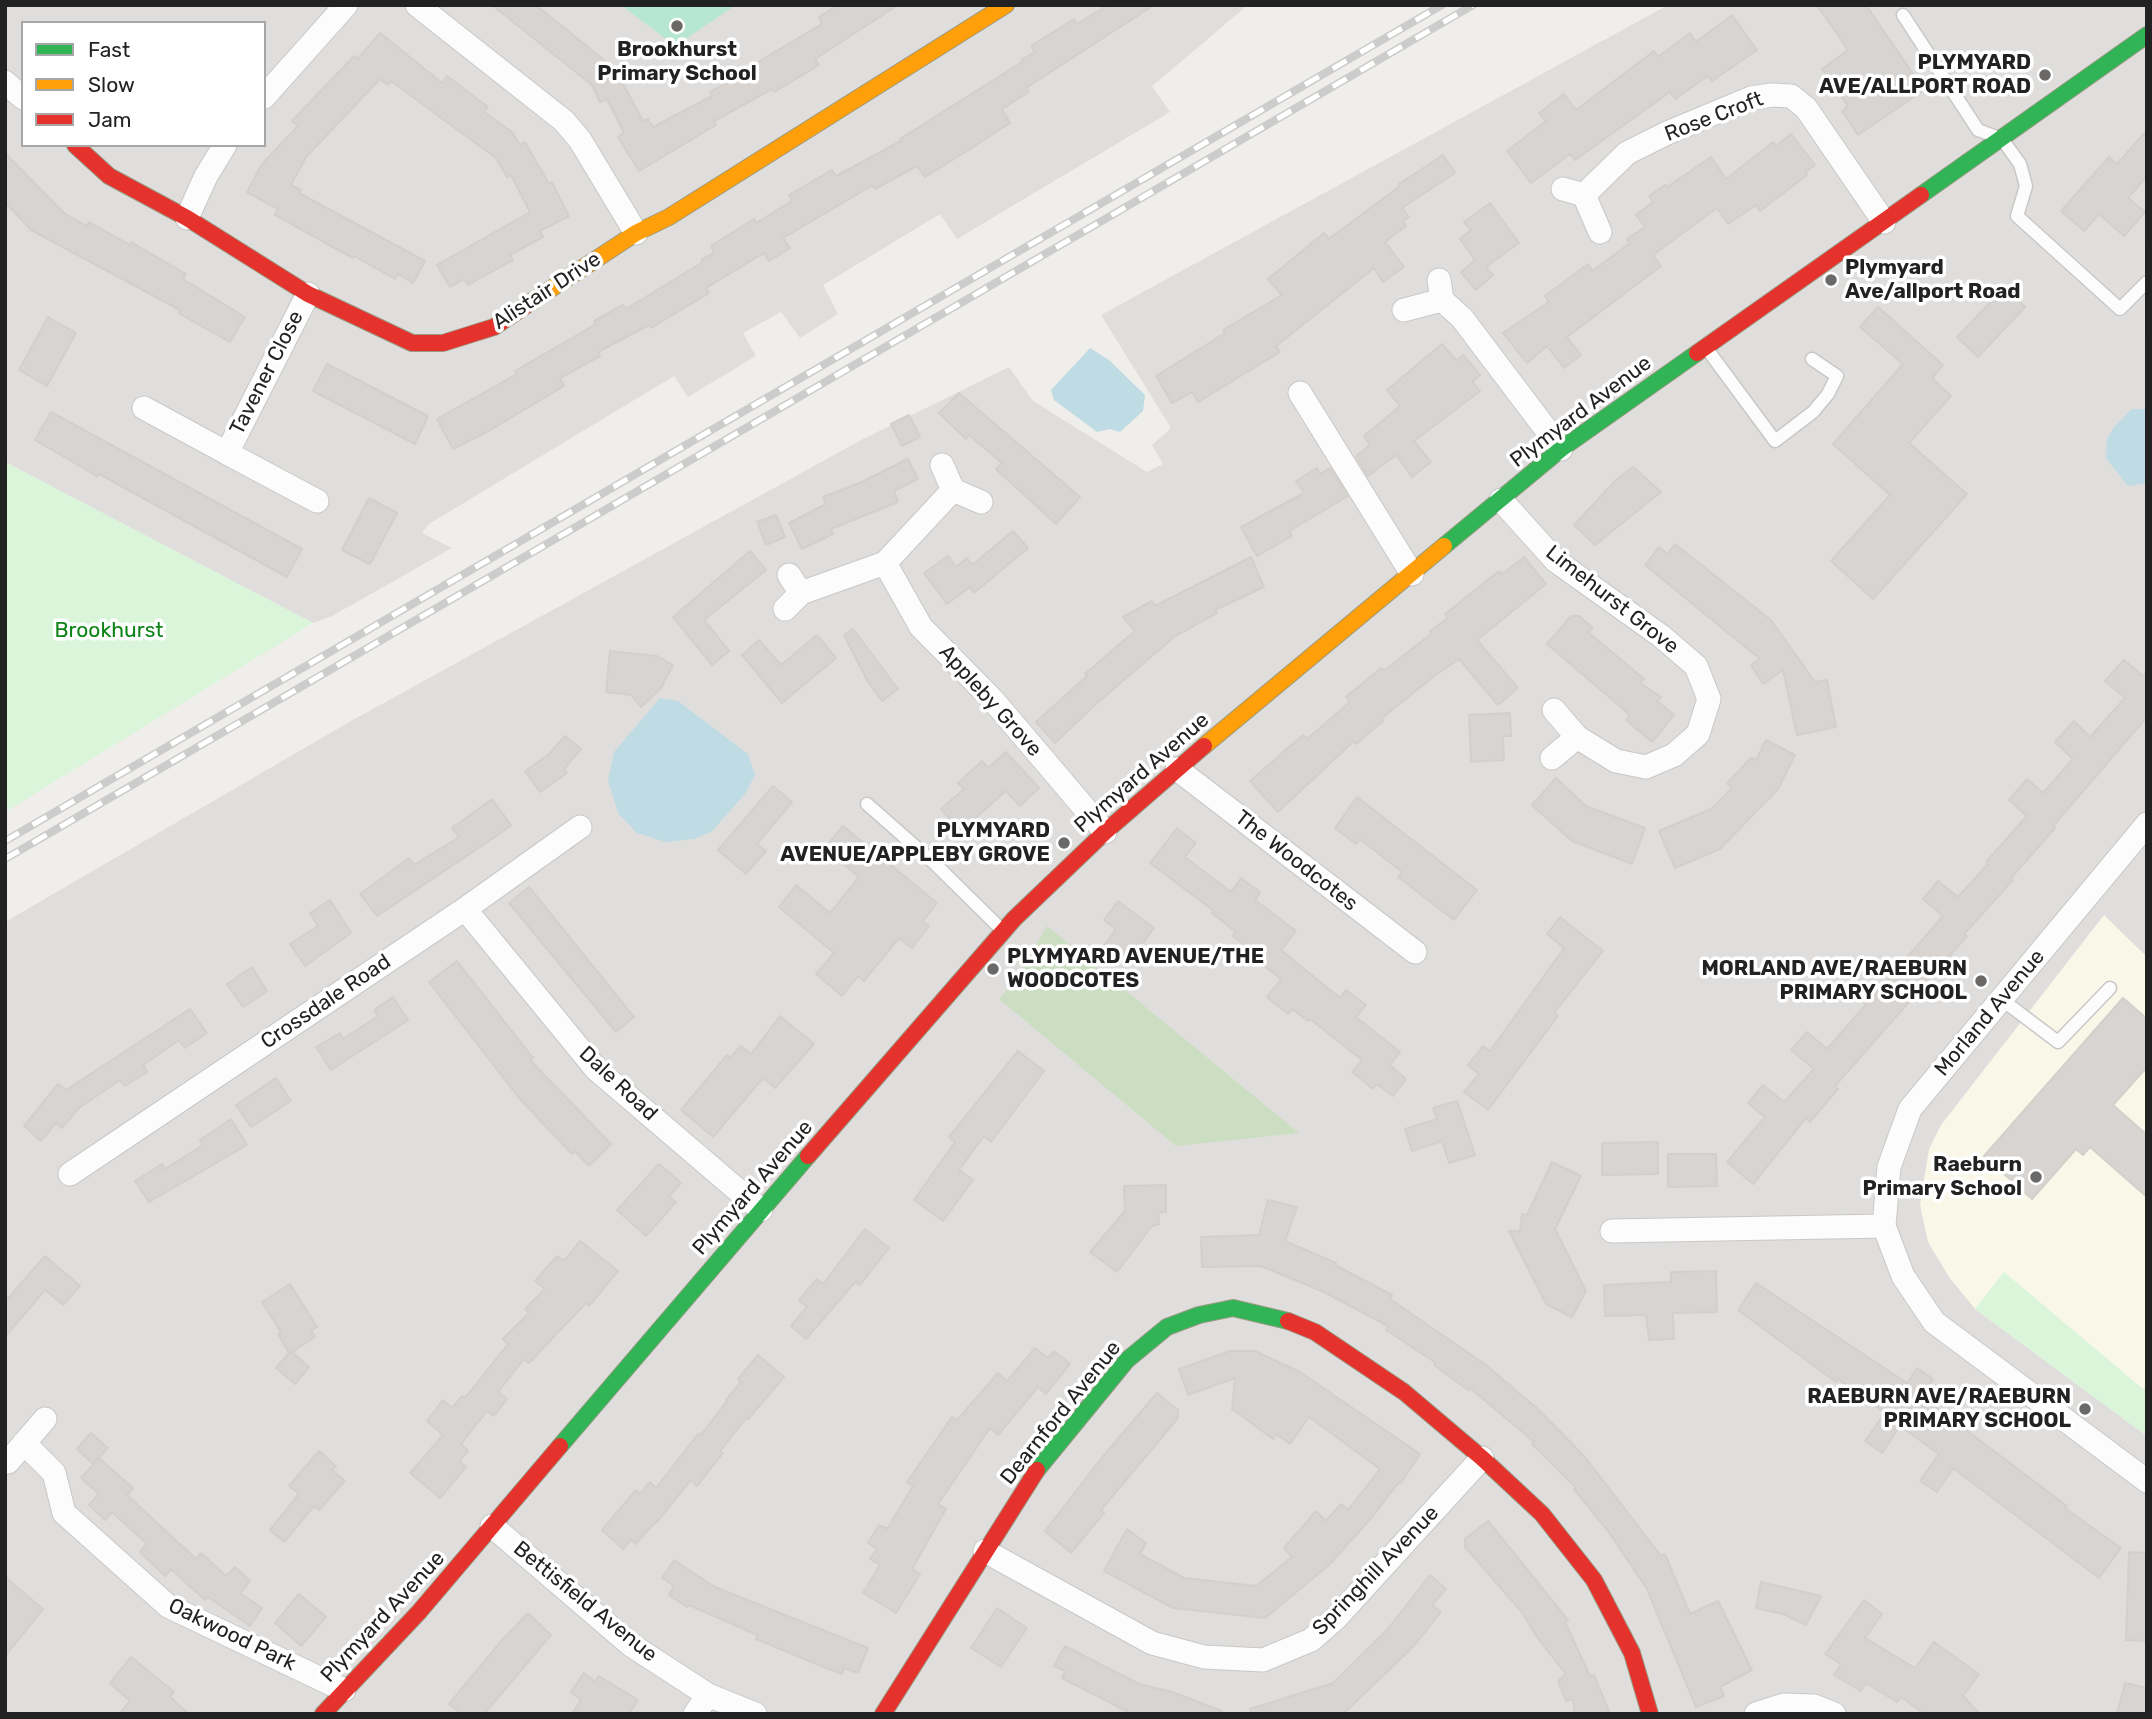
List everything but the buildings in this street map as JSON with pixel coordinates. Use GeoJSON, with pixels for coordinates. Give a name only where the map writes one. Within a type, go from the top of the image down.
{"type":"FeatureCollection","features":[{"type":"Feature","properties":{"kind":"street"},"geometry":{"type":"LineString","coordinates":[[266,95],[346,5]]}},
{"type":"Feature","properties":{"kind":"street"},"geometry":{"type":"LineString","coordinates":[[416,5],[564,121],[580,140],[636,233]]}},
{"type":"Feature","properties":{"kind":"street","name":"Alistair Drive"},"geometry":{"type":"LineString","coordinates":[[77,147],[109,176],[187,218],[307,294],[412,344],[443,343],[494,327],[636,233],[669,217],[1006,5]]}},
{"type":"Feature","properties":{"kind":"street","name":"Plymyard Avenue"},"geometry":{"type":"LineString","coordinates":[[323,1714],[419,1612],[761,1210],[1003,932],[1105,832],[1561,449],[2147,35]]}},
{"type":"Feature","properties":{"kind":"street"},"geometry":{"type":"LineString","coordinates":[[5,82],[21,96]]}},
{"type":"Feature","properties":{"kind":"street","name":"Rose Croft"},"geometry":{"type":"LineString","coordinates":[[1600,232],[1574,192],[1627,153],[1667,133],[1751,98],[1772,95],[1791,96],[1806,108],[1884,222]]}},
{"type":"Feature","properties":{"kind":"street"},"geometry":{"type":"LineString","coordinates":[[187,218],[206,176],[224,147]]}},
{"type":"Feature","properties":{"kind":"street"},"geometry":{"type":"LineString","coordinates":[[1404,310],[1440,290],[1561,449]]}},
{"type":"Feature","properties":{"kind":"street","name":"Tavener Close"},"geometry":{"type":"LineString","coordinates":[[227,453],[307,294]]}},
{"type":"Feature","properties":{"kind":"street"},"geometry":{"type":"LineString","coordinates":[[1300,393],[1412,574]]}},
{"type":"Feature","properties":{"kind":"street","name":"Tavener Close"},"geometry":{"type":"LineString","coordinates":[[144,408],[317,501]]}},
{"type":"Feature","properties":{"kind":"street"},"geometry":{"type":"LineString","coordinates":[[942,465],[953,490],[981,502]]}},
{"type":"Feature","properties":{"kind":"street"},"geometry":{"type":"LineString","coordinates":[[792,592],[885,563],[953,490]]}},
{"type":"Feature","properties":{"kind":"street","name":"Limehurst Grove"},"geometry":{"type":"LineString","coordinates":[[1502,500],[1556,561],[1661,636],[1696,666],[1709,699],[1698,734],[1674,755],[1646,767],[1616,761],[1577,737],[1554,710]]}},
{"type":"Feature","properties":{"kind":"street","name":"Appleby Grove"},"geometry":{"type":"LineString","coordinates":[[885,563],[920,627],[992,699],[1105,832]]}},
{"type":"Feature","properties":{"kind":"street"},"geometry":{"type":"LineString","coordinates":[[1552,758],[1577,737]]}},
{"type":"Feature","properties":{"kind":"street","name":"The Woodcotes"},"geometry":{"type":"LineString","coordinates":[[1177,769],[1415,952]]}},
{"type":"Feature","properties":{"kind":"street","name":"Morland Avenue"},"geometry":{"type":"LineString","coordinates":[[2147,824],[1910,1109],[1889,1167],[1884,1226],[1903,1276],[1934,1322],[2147,1482]]}},
{"type":"Feature","properties":{"kind":"street","name":"Crossdale Road"},"geometry":{"type":"LineString","coordinates":[[71,1174],[465,909],[580,827]]}},
{"type":"Feature","properties":{"kind":"street","name":"Dale Road"},"geometry":{"type":"LineString","coordinates":[[465,909],[596,1069],[761,1210]]}},
{"type":"Feature","properties":{"kind":"street"},"geometry":{"type":"LineString","coordinates":[[1612,1231],[1884,1226]]}},
{"type":"Feature","properties":{"kind":"street","name":"Dearnford Avenue"},"geometry":{"type":"LineString","coordinates":[[883,1714],[1036,1471],[1127,1360],[1167,1327],[1199,1315],[1233,1308],[1278,1317],[1315,1332],[1404,1392],[1482,1458],[1542,1514],[1594,1580],[1632,1653],[1650,1714]]}},
{"type":"Feature","properties":{"kind":"street"},"geometry":{"type":"LineString","coordinates":[[8,1462],[45,1419]]}},
{"type":"Feature","properties":{"kind":"street","name":"Oakwood Park"},"geometry":{"type":"LineString","coordinates":[[24,1443],[54,1473],[64,1513],[168,1606],[344,1690]]}},
{"type":"Feature","properties":{"kind":"street","name":"Springhill Avenue"},"geometry":{"type":"LineString","coordinates":[[985,1550],[1152,1643],[1204,1657],[1263,1660],[1311,1640],[1336,1618],[1482,1458]]}},
{"type":"Feature","properties":{"kind":"street","name":"Bettisfield Avenue"},"geometry":{"type":"LineString","coordinates":[[492,1526],[701,1704],[755,1714]]}},
{"type":"Feature","properties":{"kind":"street"},"geometry":{"type":"LineString","coordinates":[[1756,1714],[1784,1705],[1814,1706],[1834,1714]]}},
{"type":"Feature","properties":{"kind":"lane"},"geometry":{"type":"LineString","coordinates":[[1903,15],[1978,130],[2002,139],[2020,164],[2026,186],[2017,216],[2120,309],[2147,282]]}},
{"type":"Feature","properties":{"kind":"lane"},"geometry":{"type":"LineString","coordinates":[[1704,346],[1775,441],[1813,412],[1828,394],[1837,376],[1812,359]]}},
{"type":"Feature","properties":{"kind":"lane"},"geometry":{"type":"LineString","coordinates":[[867,804],[933,862],[1003,932]]}},
{"type":"Feature","properties":{"kind":"lane"},"geometry":{"type":"LineString","coordinates":[[2001,999],[2058,1042],[2110,988]]}},
{"type":"Feature","properties":{"kind":"shaded area"},"geometry":{"type":"Polygon","coordinates":[[[5,5],[1248,5],[1152,86],[1170,112],[957,239],[940,214],[823,285],[838,314],[800,338],[781,312],[743,333],[756,356],[688,397],[674,376],[429,524],[422,533],[452,548],[332,616],[313,623],[5,462],[5,5]]]}},
{"type":"Feature","properties":{"kind":"shaded area"},"geometry":{"type":"Polygon","coordinates":[[[1668,5],[2147,5],[2147,1714],[5,1714],[5,922],[351,721],[863,439],[1009,367],[1033,401],[1147,472],[1163,464],[1152,445],[1171,428],[1101,315],[1668,5]]]}},
{"type":"Feature","properties":{"kind":"shaded area"},"geometry":{"type":"Polygon","coordinates":[[[2039,199],[2035,218],[2078,259],[2088,253],[2114,279],[2132,273],[2121,262],[2140,241],[2147,244],[2147,342],[2130,326],[2117,340],[2073,301],[2066,308],[2027,271],[2039,255],[1996,217],[2039,199]]]}},
{"type":"Feature","properties":{"kind":"shaded area","name":"Raeburn Primary School"},"geometry":{"type":"Polygon","coordinates":[[[2104,915],[2147,957],[2147,1436],[1975,1309],[1949,1277],[1928,1242],[1920,1205],[1929,1149],[1941,1125],[2104,915]]]}},
{"type":"Feature","properties":{"kind":"green space","name":"Brookhurst Primary School"},"geometry":{"type":"Polygon","coordinates":[[[621,5],[736,5],[675,46],[621,5]]]}},
{"type":"Feature","properties":{"kind":"green space","name":"Brookhurst"},"geometry":{"type":"Polygon","coordinates":[[[5,462],[313,623],[5,812],[5,462]]]}},
{"type":"Feature","properties":{"kind":"green space"},"geometry":{"type":"Polygon","coordinates":[[[1047,926],[1299,1133],[1176,1146],[999,999],[1013,983],[1047,926]]]}},
{"type":"Feature","properties":{"kind":"green space"},"geometry":{"type":"Polygon","coordinates":[[[2004,1272],[2143,1389],[2147,1385],[2147,1436],[1975,1309],[2004,1272]]]}},
{"type":"Feature","properties":{"kind":"water"},"geometry":{"type":"Polygon","coordinates":[[[1090,348],[1109,360],[1145,395],[1143,411],[1120,432],[1110,429],[1097,432],[1054,400],[1051,390],[1090,348]]]}},
{"type":"Feature","properties":{"kind":"water"},"geometry":{"type":"Polygon","coordinates":[[[2132,409],[2147,409],[2147,483],[2128,486],[2106,458],[2107,439],[2114,427],[2132,409]]]}},
{"type":"Feature","properties":{"kind":"water"},"geometry":{"type":"Polygon","coordinates":[[[660,698],[678,701],[748,754],[755,775],[745,794],[711,832],[694,839],[666,842],[637,833],[618,813],[608,780],[614,752],[660,698]]]}},
{"type":"Feature","properties":{"kind":"railway"},"geometry":{"type":"LineString","coordinates":[[5,841],[1442,5]]}},
{"type":"Feature","properties":{"kind":"railway"},"geometry":{"type":"LineString","coordinates":[[5,859],[1473,5]]}},
{"type":"Feature","properties":{"kind":"traffic: fast"},"geometry":{"type":"LineString","coordinates":[[1921,195],[2147,35]]}},
{"type":"Feature","properties":{"kind":"traffic: fast"},"geometry":{"type":"LineString","coordinates":[[1444,546],[1561,449],[1697,353]]}},
{"type":"Feature","properties":{"kind":"traffic: fast"},"geometry":{"type":"LineString","coordinates":[[560,1446],[808,1156]]}},
{"type":"Feature","properties":{"kind":"traffic: fast"},"geometry":{"type":"LineString","coordinates":[[1037,1470],[1127,1360],[1167,1327],[1199,1315],[1233,1308],[1288,1321]]}},
{"type":"Feature","properties":{"kind":"traffic: slow"},"geometry":{"type":"LineString","coordinates":[[534,300],[636,233],[669,217],[1006,5]]}},
{"type":"Feature","properties":{"kind":"traffic: slow"},"geometry":{"type":"LineString","coordinates":[[1204,746],[1444,546]]}},
{"type":"Feature","properties":{"kind":"traffic: jam"},"geometry":{"type":"LineString","coordinates":[[77,147],[109,176],[187,218],[308,294],[412,343],[443,343],[494,327],[534,300]]}},
{"type":"Feature","properties":{"kind":"traffic: jam"},"geometry":{"type":"LineString","coordinates":[[1697,353],[1921,195]]}},
{"type":"Feature","properties":{"kind":"traffic: jam"},"geometry":{"type":"LineString","coordinates":[[808,1156],[1014,919],[1105,832],[1204,746]]}},
{"type":"Feature","properties":{"kind":"traffic: jam"},"geometry":{"type":"LineString","coordinates":[[1288,1321],[1315,1332],[1404,1392],[1482,1458],[1542,1514],[1594,1580],[1632,1653],[1650,1714]]}},
{"type":"Feature","properties":{"kind":"traffic: jam"},"geometry":{"type":"LineString","coordinates":[[323,1714],[419,1612],[560,1446]]}},
{"type":"Feature","properties":{"kind":"traffic: jam"},"geometry":{"type":"LineString","coordinates":[[883,1714],[1037,1470]]}},
{"type":"Feature","properties":{"kind":"place","name":"Brookhurst Primary School"},"geometry":{"type":"Point","coordinates":[677,26]}},
{"type":"Feature","properties":{"kind":"place","name":"PLYMYARD AVE/ALLPORT ROAD"},"geometry":{"type":"Point","coordinates":[2045,75]}},
{"type":"Feature","properties":{"kind":"place","name":"Plymyard Ave/allport Road"},"geometry":{"type":"Point","coordinates":[1831,280]}},
{"type":"Feature","properties":{"kind":"place","name":"PLYMYARD AVENUE/APPLEBY GROVE"},"geometry":{"type":"Point","coordinates":[1064,843]}},
{"type":"Feature","properties":{"kind":"place","name":"PLYMYARD AVENUE/THE WOODCOTES"},"geometry":{"type":"Point","coordinates":[993,969]}},
{"type":"Feature","properties":{"kind":"place","name":"MORLAND AVE/RAEBURN PRIMARY SCHOOL"},"geometry":{"type":"Point","coordinates":[1981,981]}},
{"type":"Feature","properties":{"kind":"place","name":"Raeburn Primary School"},"geometry":{"type":"Point","coordinates":[2036,1177]}},
{"type":"Feature","properties":{"kind":"place","name":"RAEBURN AVE/RAEBURN PRIMARY SCHOOL"},"geometry":{"type":"Point","coordinates":[2085,1409]}}]}
